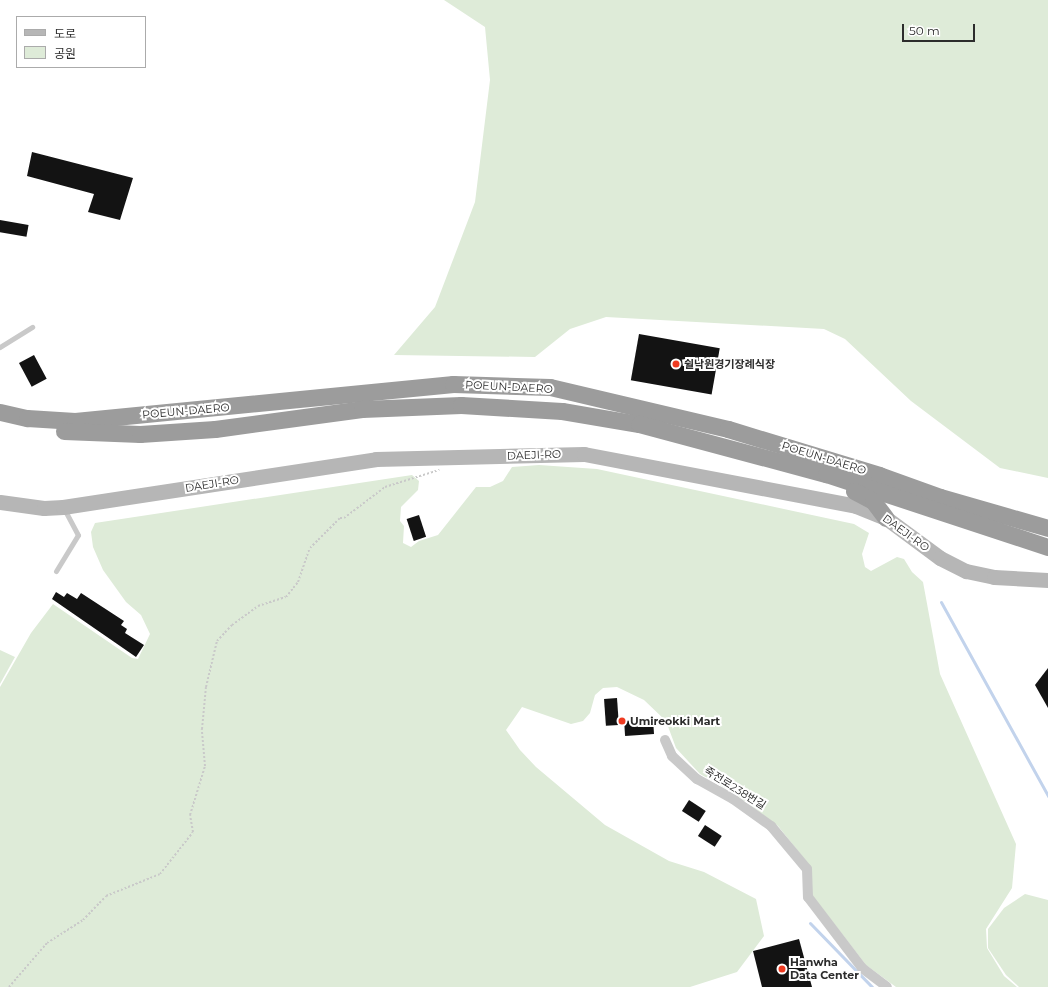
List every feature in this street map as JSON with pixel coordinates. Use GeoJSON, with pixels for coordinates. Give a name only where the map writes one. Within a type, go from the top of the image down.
{"type":"FeatureCollection","features":[{"type":"Feature","properties":{"kind":"highway","name":"POEUN-DAERO"},"geometry":{"type":"LineString","coordinates":[[0,412],[27,418],[75,421],[453,384],[550,388],[728,429],[879,475],[940,497],[1048,528]]}},
{"type":"Feature","properties":{"kind":"highway","name":"POEUN-DAERO"},"geometry":{"type":"LineString","coordinates":[[0,424],[67,431],[140,434],[215,429],[362,409],[461,405],[562,411],[639,424],[826,474],[1048,546]]}},
{"type":"Feature","properties":{"kind":"highway"},"geometry":{"type":"LineString","coordinates":[[826,474],[873,502],[886,518]]}},
{"type":"Feature","properties":{"kind":"highway"},"geometry":{"type":"LineString","coordinates":[[940,497],[1048,519]]}},
{"type":"Feature","properties":{"kind":"main road","name":"DAEJI-RO"},"geometry":{"type":"LineString","coordinates":[[0,502],[33,507],[62,507],[376,460],[584,454],[856,506],[886,518],[940,558],[966,572],[994,577],[1048,580]]}},
{"type":"Feature","properties":{"kind":"street","name":"죽전로238번길"},"geometry":{"type":"LineString","coordinates":[[665,740],[672,756],[697,780],[733,799],[771,826],[807,869],[808,897],[862,968],[888,987]]}},
{"type":"Feature","properties":{"kind":"lane"},"geometry":{"type":"LineString","coordinates":[[0,347],[32,327]]}},
{"type":"Feature","properties":{"kind":"lane"},"geometry":{"type":"LineString","coordinates":[[56,571],[78,536],[62,507]]}},
{"type":"Feature","properties":{"kind":"path"},"geometry":{"type":"LineString","coordinates":[[10,987],[46,943],[83,920],[106,896],[160,874],[193,832],[190,814],[205,766],[202,729],[206,687],[217,641],[232,625],[258,606],[286,597],[298,582],[310,548],[340,518],[344,518],[385,487],[438,472],[448,458]]}},
{"type":"Feature","properties":{"kind":"green space"},"geometry":{"type":"Polygon","coordinates":[[[444,0],[1048,0],[1048,478],[1000,468],[911,401],[845,339],[824,329],[606,317],[570,329],[535,357],[394,355],[435,307],[475,202],[490,80],[485,27],[444,0]]]}},
{"type":"Feature","properties":{"kind":"green space"},"geometry":{"type":"Polygon","coordinates":[[[539,465],[597,469],[854,524],[869,533],[862,554],[865,567],[871,571],[897,557],[904,559],[912,572],[923,582],[940,674],[1016,844],[1012,888],[986,929],[987,948],[1004,976],[1017,987],[896,987],[866,965],[812,895],[810,866],[778,826],[734,793],[700,774],[676,748],[666,721],[644,700],[617,687],[603,688],[595,695],[590,713],[583,721],[571,724],[522,707],[506,730],[520,750],[536,767],[605,825],[669,861],[704,872],[756,899],[764,936],[737,972],[690,987],[0,987],[0,687],[31,633],[53,604],[132,658],[138,659],[150,634],[141,615],[126,602],[103,570],[93,547],[91,532],[95,523],[412,475],[419,481],[418,490],[401,507],[400,521],[404,526],[403,543],[411,547],[419,541],[438,535],[476,487],[490,487],[503,481],[512,467],[539,465]]]}},
{"type":"Feature","properties":{"kind":"green space"},"geometry":{"type":"Polygon","coordinates":[[[0,650],[15,657],[0,684],[0,650]]]}},
{"type":"Feature","properties":{"kind":"green space"},"geometry":{"type":"Polygon","coordinates":[[[1025,894],[1048,900],[1048,987],[1019,987],[1006,975],[988,948],[988,929],[1004,908],[1025,894]]]}},
{"type":"Feature","properties":{"kind":"building"},"geometry":{"type":"Polygon","coordinates":[[[32,152],[133,178],[120,220],[88,212],[94,194],[27,176],[32,152]]]}},
{"type":"Feature","properties":{"kind":"building"},"geometry":{"type":"Polygon","coordinates":[[[0,220],[29,225],[26,237],[0,232],[0,220]]]}},
{"type":"Feature","properties":{"kind":"building","name":"쉴낙원경기장례식장"},"geometry":{"type":"Polygon","coordinates":[[[639,334],[720,348],[712,395],[631,380],[639,334]]]}},
{"type":"Feature","properties":{"kind":"building"},"geometry":{"type":"Polygon","coordinates":[[[34,355],[47,379],[32,387],[19,363],[34,355]]]}},
{"type":"Feature","properties":{"kind":"building"},"geometry":{"type":"Polygon","coordinates":[[[419,515],[426,537],[414,541],[407,519],[419,515]]]}},
{"type":"Feature","properties":{"kind":"building"},"geometry":{"type":"Polygon","coordinates":[[[56,592],[64,597],[67,593],[77,599],[81,593],[124,621],[121,625],[127,629],[125,633],[144,645],[136,657],[52,599],[56,592]]]}},
{"type":"Feature","properties":{"kind":"building"},"geometry":{"type":"Polygon","coordinates":[[[1048,668],[1048,708],[1035,685],[1048,668]]]}},
{"type":"Feature","properties":{"kind":"building"},"geometry":{"type":"Polygon","coordinates":[[[617,698],[619,725],[606,726],[604,699],[617,698]]]}},
{"type":"Feature","properties":{"kind":"building"},"geometry":{"type":"Polygon","coordinates":[[[653,719],[654,734],[625,736],[624,721],[653,719]]]}},
{"type":"Feature","properties":{"kind":"building"},"geometry":{"type":"Polygon","coordinates":[[[689,800],[706,811],[699,822],[682,811],[689,800]]]}},
{"type":"Feature","properties":{"kind":"building"},"geometry":{"type":"Polygon","coordinates":[[[705,825],[722,836],[715,847],[698,836],[705,825]]]}},
{"type":"Feature","properties":{"kind":"building","name":"Hanwha Data Center"},"geometry":{"type":"Polygon","coordinates":[[[799,939],[812,987],[762,987],[753,951],[799,939]]]}},
{"type":"Feature","properties":{"kind":"waterway"},"geometry":{"type":"LineString","coordinates":[[941,602],[1048,796]]}},
{"type":"Feature","properties":{"kind":"waterway"},"geometry":{"type":"LineString","coordinates":[[810,923],[872,987]]}},
{"type":"Feature","properties":{"kind":"place","name":"쉴낙원경기장례식장"},"geometry":{"type":"Point","coordinates":[676,364]}},
{"type":"Feature","properties":{"kind":"place","name":"Umireokki Mart"},"geometry":{"type":"Point","coordinates":[622,721]}},
{"type":"Feature","properties":{"kind":"place","name":"Hanwha Data Center"},"geometry":{"type":"Point","coordinates":[782,969]}}]}
